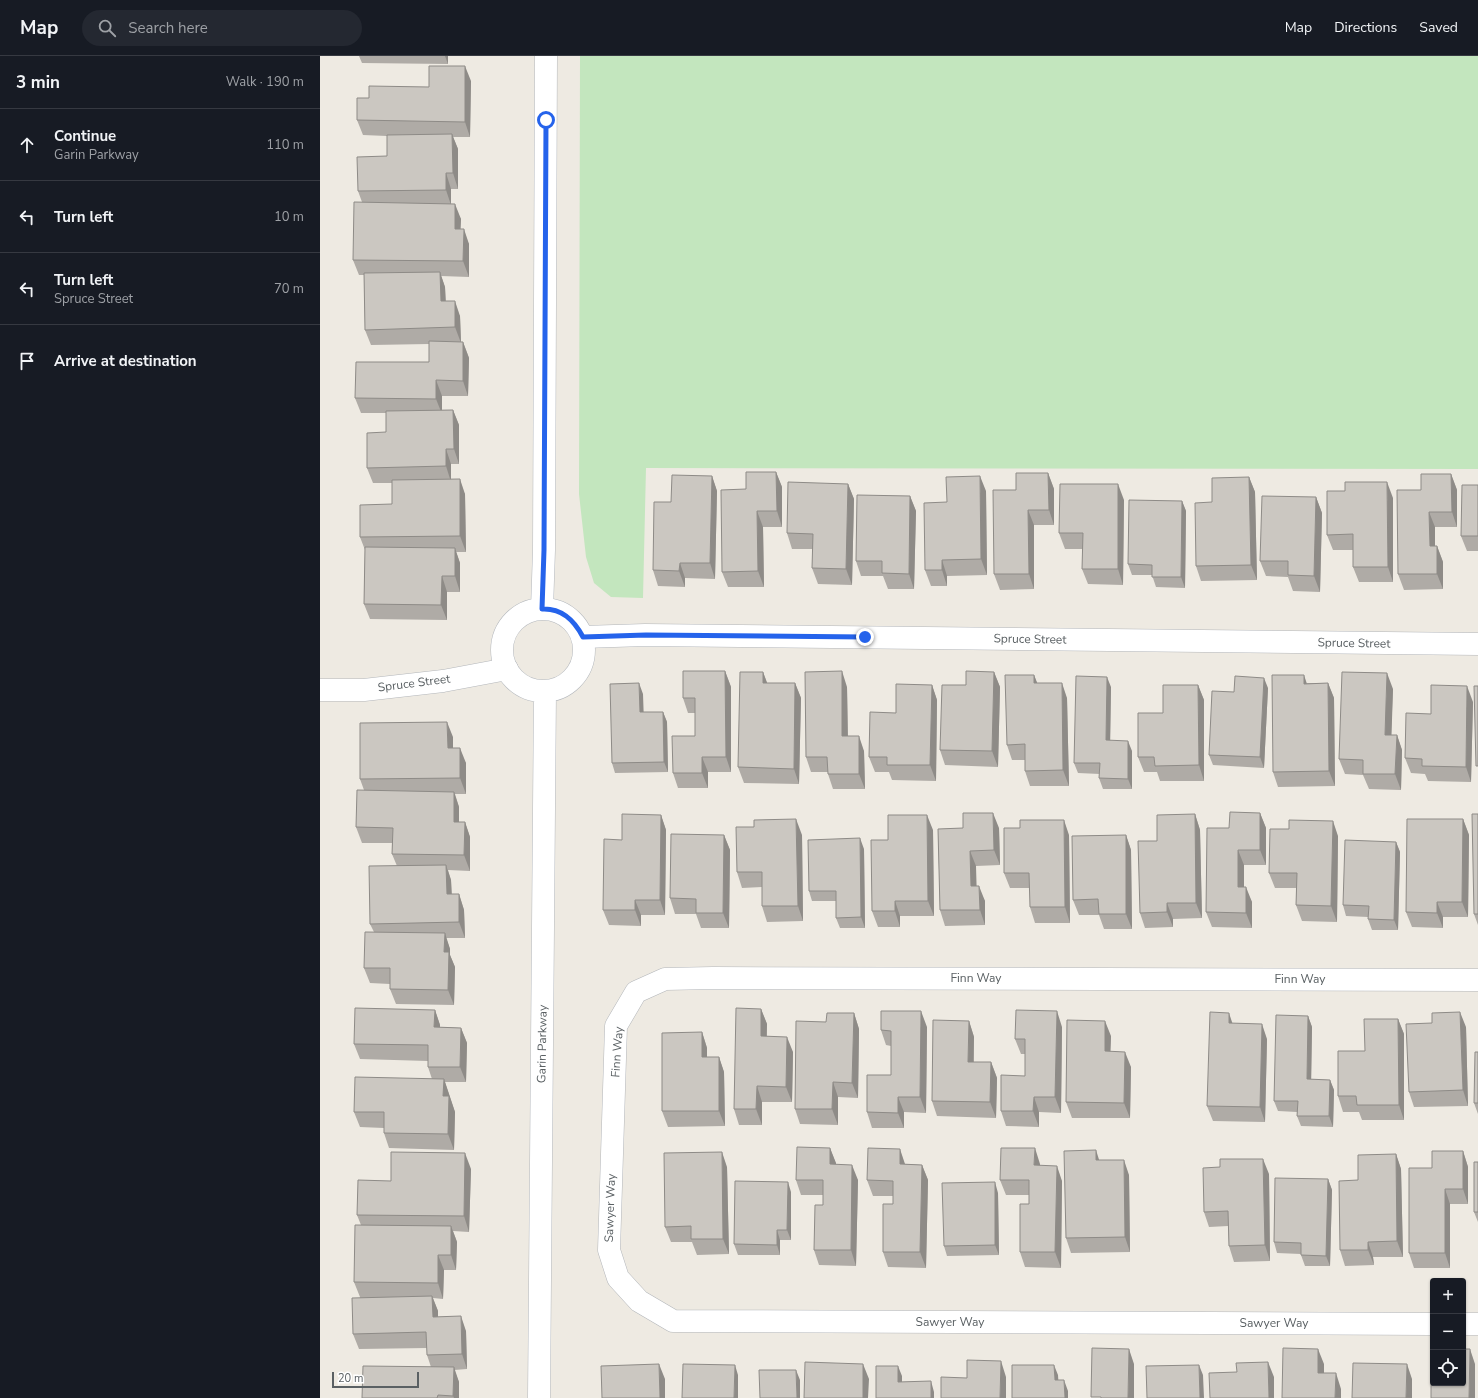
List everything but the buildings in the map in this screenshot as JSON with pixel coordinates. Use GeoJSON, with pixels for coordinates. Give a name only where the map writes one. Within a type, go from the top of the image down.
{"type":"FeatureCollection","features":[{"type":"Feature","properties":{"kind":"street"},"geometry":{"type":"LineString","coordinates":[[542,609],[544,550],[546,56]]}},
{"type":"Feature","properties":{"kind":"street"},"geometry":{"type":"LineString","coordinates":[[535,609],[549,609],[565,615],[575,624],[583,637],[584,651],[582,663],[576,674],[567,683],[560,687],[545,691],[535,690],[520,684],[512,677],[503,660],[502,651],[504,635],[517,618],[535,609]]}},
{"type":"Feature","properties":{"kind":"street","name":"Spruce Street"},"geometry":{"type":"LineString","coordinates":[[583,637],[646,635],[1478,644]]}},
{"type":"Feature","properties":{"kind":"street","name":"Spruce Street"},"geometry":{"type":"LineString","coordinates":[[320,690],[364,690],[443,681],[507,668]]}},
{"type":"Feature","properties":{"kind":"street","name":"Garin Parkway"},"geometry":{"type":"LineString","coordinates":[[539,1398],[545,691]]}},
{"type":"Feature","properties":{"kind":"street","name":"Finn Way"},"geometry":{"type":"LineString","coordinates":[[612,1145],[616,1026],[636,992],[664,980],[713,978],[1478,980]]}},
{"type":"Feature","properties":{"kind":"street","name":"Sawyer Way"},"geometry":{"type":"LineString","coordinates":[[612,1145],[609,1250],[618,1278],[639,1302],[673,1321],[1430,1324]]}},
{"type":"Feature","properties":{"kind":"street"},"geometry":{"type":"LineString","coordinates":[[1466,1324],[1478,1324]]}},
{"type":"Feature","properties":{"kind":"green space"},"geometry":{"type":"Polygon","coordinates":[[[580,56],[1478,56],[1478,469],[646,468],[643,598],[611,597],[594,583],[586,557],[579,494],[580,56]]]}},
{"type":"Feature","properties":{"kind":"route"},"geometry":{"type":"LineString","coordinates":[[546,120],[544,550],[542,609],[549,609],[565,615],[572,620],[583,637],[646,635],[865,637]]}}]}
